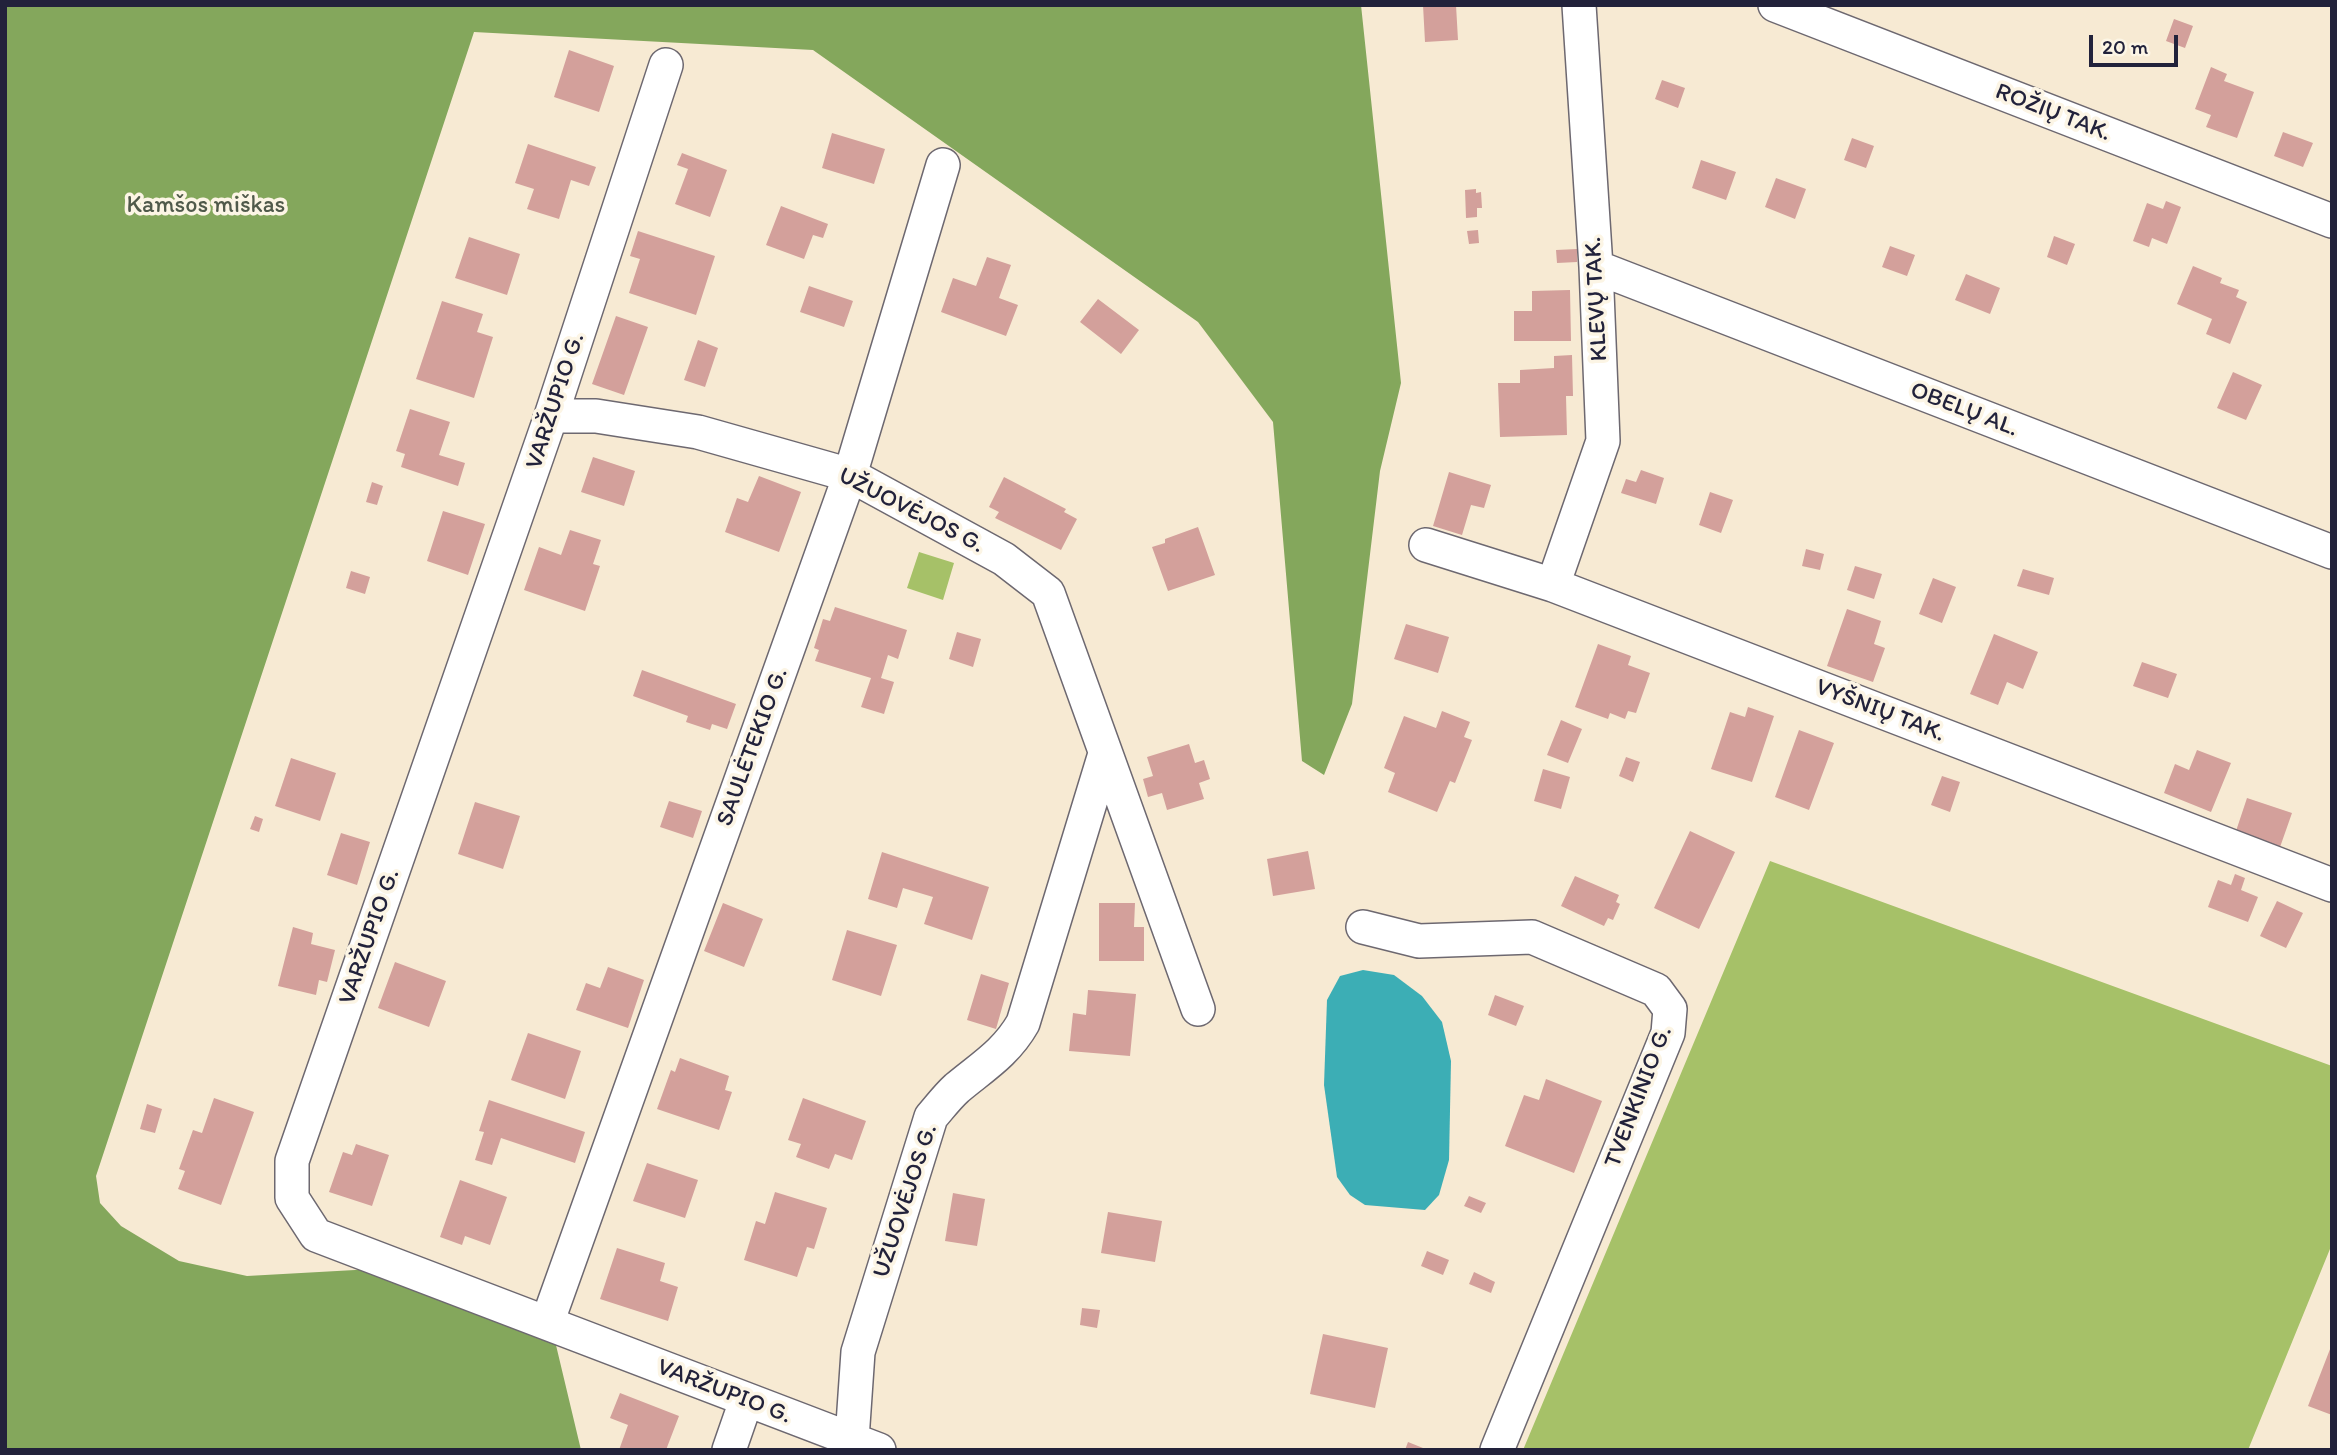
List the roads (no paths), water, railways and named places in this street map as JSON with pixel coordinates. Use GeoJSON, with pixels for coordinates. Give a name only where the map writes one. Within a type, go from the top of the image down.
{"type":"FeatureCollection","features":[{"type":"Feature","properties":{"kind":"street","name":"KLEVŲ TAK."},"geometry":{"type":"LineString","coordinates":[[1553,585],[1602,440],[1596,267],[1579,5]]}},
{"type":"Feature","properties":{"kind":"street","name":"ROŽIŲ TAK."},"geometry":{"type":"LineString","coordinates":[[1775,5],[2332,221]]}},
{"type":"Feature","properties":{"kind":"street","name":"VARŽUPIO G."},"geometry":{"type":"LineString","coordinates":[[666,65],[551,416],[292,1161],[292,1198],[316,1235],[746,1401],[865,1444]]}},
{"type":"Feature","properties":{"kind":"street","name":"SAULĖTEKIO G."},"geometry":{"type":"LineString","coordinates":[[547,1323],[850,475],[943,165]]}},
{"type":"Feature","properties":{"kind":"street","name":"OBELŲ AL."},"geometry":{"type":"LineString","coordinates":[[1596,267],[2332,552]]}},
{"type":"Feature","properties":{"kind":"street","name":"UŽUOVĖJOS G."},"geometry":{"type":"LineString","coordinates":[[551,416],[596,416],[698,432],[850,475],[1003,559],[1048,593],[1104,757],[1198,1009]]}},
{"type":"Feature","properties":{"kind":"street","name":"VYŠNIŲ TAK."},"geometry":{"type":"LineString","coordinates":[[1426,545],[1553,585],[2332,885]]}},
{"type":"Feature","properties":{"kind":"street","name":"UŽUOVĖJOS G."},"geometry":{"type":"LineString","coordinates":[[865,1444],[853,1385],[858,1352],[931,1117],[956,1089],[993,1062],[1013,1041],[1023,1023],[1104,757]]}},
{"type":"Feature","properties":{"kind":"street","name":"TVENKINIO G."},"geometry":{"type":"LineString","coordinates":[[1363,927],[1419,941],[1532,937],[1656,990],[1670,1009],[1668,1033],[1497,1450]]}},
{"type":"Feature","properties":{"kind":"street"},"geometry":{"type":"LineString","coordinates":[[729,1450],[746,1401]]}},
{"type":"Feature","properties":{"kind":"water"},"geometry":{"type":"Polygon","coordinates":[[[1363,970],[1394,975],[1422,996],[1442,1022],[1451,1061],[1449,1160],[1439,1195],[1425,1210],[1365,1205],[1350,1195],[1337,1177],[1324,1085],[1327,1000],[1340,976],[1363,970]]]}},
{"type":"Feature","properties":{"kind":"park label","name":"Kamšos miškas"},"geometry":{"type":"Point","coordinates":[206,206]}}]}
